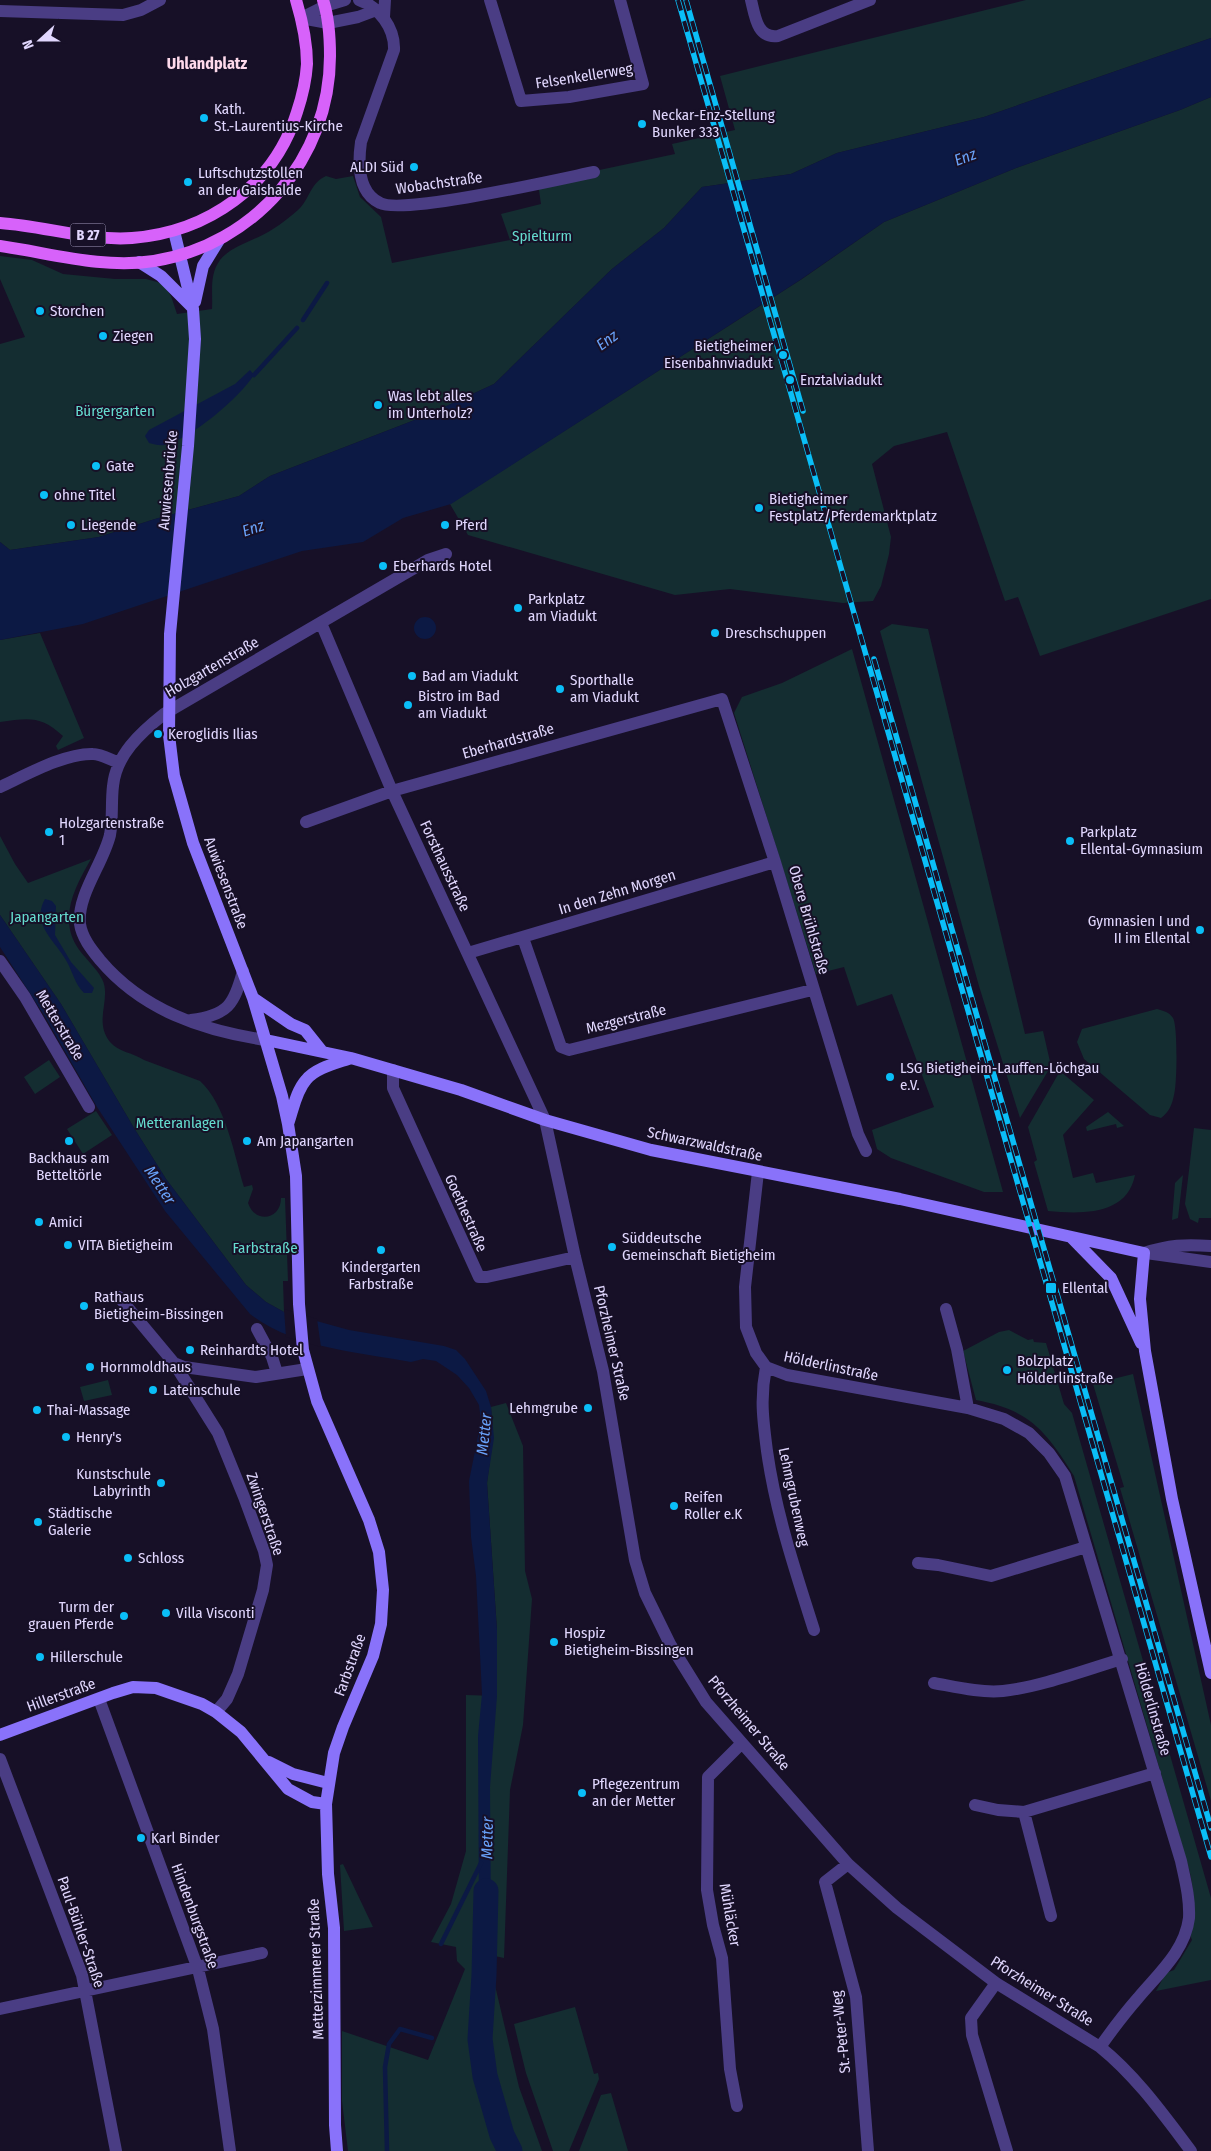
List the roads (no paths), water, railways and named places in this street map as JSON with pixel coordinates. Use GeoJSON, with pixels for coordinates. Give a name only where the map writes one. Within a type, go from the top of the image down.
{"type":"FeatureCollection","features":[{"type":"Feature","properties":{"kind":"main road","name":"B 27"},"geometry":{"type":"LineString","coordinates":[[0,224],[20,225],[107,238],[132,238],[174,231],[212,216],[231,204],[251,187],[276,159],[290,132],[303,94],[307,64],[301,18],[296,0]]}},
{"type":"Feature","properties":{"kind":"main road","name":"B 27"},"geometry":{"type":"LineString","coordinates":[[0,246],[94,261],[139,262],[181,255],[219,240],[238,229],[269,204],[292,177],[307,152],[318,128],[329,83],[328,23],[324,3]]}},
{"type":"Feature","properties":{"kind":"main road","name":"Auwiesenbrücke"},"geometry":{"type":"LineString","coordinates":[[169,735],[170,634],[192,394],[195,339],[193,309],[174,231]]}},
{"type":"Feature","properties":{"kind":"main road"},"geometry":{"type":"LineString","coordinates":[[193,309],[203,266],[219,240]]}},
{"type":"Feature","properties":{"kind":"main road"},"geometry":{"type":"LineString","coordinates":[[139,262],[161,276],[193,309]]}},
{"type":"Feature","properties":{"kind":"main road","name":"Auwiesenstraße"},"geometry":{"type":"LineString","coordinates":[[169,735],[174,776],[182,807],[206,880],[253,998],[266,1040]]}},
{"type":"Feature","properties":{"kind":"main road"},"geometry":{"type":"LineString","coordinates":[[253,998],[291,1024],[305,1030],[321,1050]]}},
{"type":"Feature","properties":{"kind":"main road","name":"Schwarzwaldstraße"},"geometry":{"type":"LineString","coordinates":[[266,1040],[321,1050],[351,1058],[461,1090],[545,1120],[651,1150],[909,1201],[1144,1253]]}},
{"type":"Feature","properties":{"kind":"main road","name":"Farbstraße"},"geometry":{"type":"LineString","coordinates":[[266,1040],[288,1124],[296,1176],[298,1304],[307,1369],[317,1401],[370,1520],[379,1552],[382,1590],[381,1624],[373,1656],[334,1753],[326,1804]]}},
{"type":"Feature","properties":{"kind":"main road"},"geometry":{"type":"LineString","coordinates":[[288,1124],[306,1078],[324,1068],[351,1058]]}},
{"type":"Feature","properties":{"kind":"main road"},"geometry":{"type":"LineString","coordinates":[[1072,1238],[1111,1278],[1145,1351]]}},
{"type":"Feature","properties":{"kind":"main road"},"geometry":{"type":"LineString","coordinates":[[1144,1253],[1140,1299],[1145,1351],[1172,1499],[1208,1643],[1211,1673]]}},
{"type":"Feature","properties":{"kind":"main road","name":"Hillerstraße"},"geometry":{"type":"LineString","coordinates":[[0,1734],[133,1687],[165,1690],[202,1704],[216,1712]]}},
{"type":"Feature","properties":{"kind":"main road"},"geometry":{"type":"LineString","coordinates":[[216,1712],[241,1732],[288,1789],[312,1802],[326,1804]]}},
{"type":"Feature","properties":{"kind":"main road"},"geometry":{"type":"LineString","coordinates":[[266,1761],[294,1774],[328,1783]]}},
{"type":"Feature","properties":{"kind":"main road","name":"Metterzimmerer Straße"},"geometry":{"type":"LineString","coordinates":[[326,1804],[327,1865],[334,1928],[335,2125],[337,2151]]}},
{"type":"Feature","properties":{"kind":"street"},"geometry":{"type":"LineString","coordinates":[[0,11],[123,15],[142,10],[160,0]]}},
{"type":"Feature","properties":{"kind":"street"},"geometry":{"type":"LineString","coordinates":[[301,18],[324,3],[345,0]]}},
{"type":"Feature","properties":{"kind":"street"},"geometry":{"type":"LineString","coordinates":[[359,0],[365,2],[379,14]]}},
{"type":"Feature","properties":{"kind":"street"},"geometry":{"type":"LineString","coordinates":[[379,14],[385,0]]}},
{"type":"Feature","properties":{"kind":"street","name":"Felsenkellerweg"},"geometry":{"type":"LineString","coordinates":[[490,0],[521,101],[569,97],[642,84],[620,0]]}},
{"type":"Feature","properties":{"kind":"street"},"geometry":{"type":"LineString","coordinates":[[751,0],[758,24],[764,34],[769,37],[778,36],[870,0]]}},
{"type":"Feature","properties":{"kind":"street"},"geometry":{"type":"LineString","coordinates":[[301,18],[328,23],[379,14]]}},
{"type":"Feature","properties":{"kind":"street","name":"Wobachstraße"},"geometry":{"type":"LineString","coordinates":[[379,14],[393,36],[394,50],[362,142],[359,157],[361,178],[371,197],[389,206],[404,206],[477,195],[594,172]]}},
{"type":"Feature","properties":{"kind":"street","name":"Holzgartenstraße"},"geometry":{"type":"LineString","coordinates":[[119,762],[136,739],[164,714],[428,560],[446,554]]}},
{"type":"Feature","properties":{"kind":"street","name":"Forsthausstraße"},"geometry":{"type":"LineString","coordinates":[[321,623],[392,792],[545,1120]]}},
{"type":"Feature","properties":{"kind":"street","name":"Eberhardstraße"},"geometry":{"type":"LineString","coordinates":[[306,822],[392,792],[722,699]]}},
{"type":"Feature","properties":{"kind":"street","name":"Obere Brühlstraße"},"geometry":{"type":"LineString","coordinates":[[722,699],[775,862],[812,990],[821,1010],[858,1134],[866,1151]]}},
{"type":"Feature","properties":{"kind":"street"},"geometry":{"type":"LineString","coordinates":[[0,787],[57,762],[82,755],[95,754],[119,762],[114,774],[110,832],[106,850],[86,890],[81,909],[80,924],[84,937],[93,951],[128,987],[146,1001],[169,1014],[234,1034],[266,1040]]}},
{"type":"Feature","properties":{"kind":"street","name":"In den Zehn Morgen"},"geometry":{"type":"LineString","coordinates":[[468,953],[775,862]]}},
{"type":"Feature","properties":{"kind":"street","name":"Mezgerstraße"},"geometry":{"type":"LineString","coordinates":[[523,938],[561,1047],[569,1050],[812,990]]}},
{"type":"Feature","properties":{"kind":"street","name":"Metterstraße"},"geometry":{"type":"LineString","coordinates":[[0,961],[25,997],[89,1107]]}},
{"type":"Feature","properties":{"kind":"street"},"geometry":{"type":"LineString","coordinates":[[188,1020],[202,1018],[227,1008],[234,1000],[242,970]]}},
{"type":"Feature","properties":{"kind":"street","name":"Goethestraße"},"geometry":{"type":"LineString","coordinates":[[393,1070],[392,1088],[479,1277],[487,1277],[575,1257]]}},
{"type":"Feature","properties":{"kind":"street","name":"Pforzheimer Straße"},"geometry":{"type":"LineString","coordinates":[[545,1120],[575,1257],[603,1371],[635,1560],[645,1593],[686,1672],[706,1702],[741,1744],[848,1864],[897,1908],[996,1983],[1100,2047],[1134,2079],[1191,2151]]}},
{"type":"Feature","properties":{"kind":"street","name":"Hölderlinstraße"},"geometry":{"type":"LineString","coordinates":[[758,1172],[745,1287],[746,1327],[756,1353],[766,1368],[796,1377],[968,1408],[1004,1419],[1029,1434],[1049,1453],[1065,1476],[1122,1659],[1188,1891],[1188,1919],[1181,1944],[1170,1963],[1128,2010],[1100,2047]]}},
{"type":"Feature","properties":{"kind":"street","name":"Schwarzwaldstraße"},"geometry":{"type":"LineString","coordinates":[[1144,1253],[1167,1246],[1187,1244],[1211,1246]]}},
{"type":"Feature","properties":{"kind":"street","name":"Schwarzwaldstraße"},"geometry":{"type":"LineString","coordinates":[[1144,1253],[1211,1262]]}},
{"type":"Feature","properties":{"kind":"street"},"geometry":{"type":"LineString","coordinates":[[119,1297],[174,1363],[184,1367],[256,1377],[307,1369]]}},
{"type":"Feature","properties":{"kind":"street"},"geometry":{"type":"LineString","coordinates":[[946,1308],[957,1349],[968,1408]]}},
{"type":"Feature","properties":{"kind":"street"},"geometry":{"type":"LineString","coordinates":[[257,1329],[272,1356],[277,1373]]}},
{"type":"Feature","properties":{"kind":"street","name":"Zwingerstraße"},"geometry":{"type":"LineString","coordinates":[[174,1363],[218,1433],[244,1497],[264,1551],[267,1565],[264,1590],[238,1674],[227,1699],[216,1712]]}},
{"type":"Feature","properties":{"kind":"street","name":"Lehmgrubenweg"},"geometry":{"type":"LineString","coordinates":[[766,1368],[762,1390],[763,1425],[772,1488],[789,1556],[814,1630]]}},
{"type":"Feature","properties":{"kind":"street"},"geometry":{"type":"LineString","coordinates":[[918,1563],[938,1565],[991,1576],[1086,1547]]}},
{"type":"Feature","properties":{"kind":"street"},"geometry":{"type":"LineString","coordinates":[[934,1683],[962,1688],[1002,1691],[1040,1683],[1122,1659]]}},
{"type":"Feature","properties":{"kind":"street","name":"Hindenburgstraße"},"geometry":{"type":"LineString","coordinates":[[99,1699],[198,1968],[213,2029],[230,2151]]}},
{"type":"Feature","properties":{"kind":"street","name":"Mühläcker"},"geometry":{"type":"LineString","coordinates":[[737,2106],[730,2069],[722,1958],[713,1925],[707,1890],[708,1776],[741,1744]]}},
{"type":"Feature","properties":{"kind":"street","name":"Paul-Bühler-Straße"},"geometry":{"type":"LineString","coordinates":[[0,1759],[82,1974],[116,2151]]}},
{"type":"Feature","properties":{"kind":"street"},"geometry":{"type":"LineString","coordinates":[[975,1804],[998,1810],[1024,1812],[1155,1773]]}},
{"type":"Feature","properties":{"kind":"street"},"geometry":{"type":"LineString","coordinates":[[1024,1812],[1051,1916]]}},
{"type":"Feature","properties":{"kind":"street","name":"St.-Peter-Weg"},"geometry":{"type":"LineString","coordinates":[[848,1864],[825,1882],[856,1997],[868,2151]]}},
{"type":"Feature","properties":{"kind":"street"},"geometry":{"type":"LineString","coordinates":[[0,2010],[262,1953]]}},
{"type":"Feature","properties":{"kind":"street"},"geometry":{"type":"LineString","coordinates":[[996,1983],[971,2018],[972,2035],[1007,2151]]}},
{"type":"Feature","properties":{"kind":"water","name":"Enz"},"geometry":{"type":"Polygon","coordinates":[[[1211,38],[1211,97],[1180,110],[1016,168],[884,222],[800,280],[451,504],[403,518],[363,542],[302,551],[83,624],[0,640],[0,542],[10,550],[99,537],[155,519],[239,496],[270,476],[425,416],[494,384],[612,269],[664,228],[702,187],[791,174],[837,153],[984,117],[1211,38]]]}},
{"type":"Feature","properties":{"kind":"water"},"geometry":{"type":"Polygon","coordinates":[[[250,370],[254,375],[247,384],[238,395],[214,416],[175,441],[164,445],[149,443],[145,436],[149,430],[235,384],[250,370]]]}},
{"type":"Feature","properties":{"kind":"water"},"geometry":{"type":"Polygon","coordinates":[[[425,617],[433,620],[436,628],[433,636],[425,639],[417,636],[414,628],[417,620],[425,617]]]}},
{"type":"Feature","properties":{"kind":"water"},"geometry":{"type":"Polygon","coordinates":[[[45,899],[52,901],[56,906],[55,935],[71,962],[94,988],[92,993],[84,993],[81,990],[63,955],[43,925],[41,908],[45,899]]]}},
{"type":"Feature","properties":{"kind":"water"},"geometry":{"type":"Polygon","coordinates":[[[0,915],[61,1004],[166,1179],[246,1285],[266,1302],[284,1312],[349,1330],[444,1346],[456,1350],[465,1359],[486,1391],[491,1407],[494,1438],[487,1483],[497,1630],[497,1696],[490,1787],[491,1925],[479,1925],[478,1736],[482,1694],[469,1481],[481,1421],[479,1405],[469,1388],[457,1375],[436,1361],[423,1359],[411,1362],[327,1347],[286,1334],[250,1314],[165,1211],[97,1107],[44,1015],[0,947],[0,915]]]}},
{"type":"Feature","properties":{"kind":"waterway"},"geometry":{"type":"LineString","coordinates":[[303,320],[327,283]]}},
{"type":"Feature","properties":{"kind":"waterway"},"geometry":{"type":"LineString","coordinates":[[254,375],[297,328]]}},
{"type":"Feature","properties":{"kind":"waterway"},"geometry":{"type":"LineString","coordinates":[[441,1944],[481,1863]]}},
{"type":"Feature","properties":{"kind":"waterway","name":"Metter"},"geometry":{"type":"LineString","coordinates":[[486,1891],[480,2039],[485,2076],[502,2135],[510,2151]]}},
{"type":"Feature","properties":{"kind":"waterway"},"geometry":{"type":"LineString","coordinates":[[387,2151],[385,2067],[389,2044],[400,2029],[432,2038]]}},
{"type":"Feature","properties":{"kind":"railway"},"geometry":{"type":"LineString","coordinates":[[678,0],[1211,1857]]}},
{"type":"Feature","properties":{"kind":"railway"},"geometry":{"type":"LineString","coordinates":[[686,0],[803,411]]}},
{"type":"Feature","properties":{"kind":"railway"},"geometry":{"type":"LineString","coordinates":[[874,659],[1211,1828]]}},
{"type":"Feature","properties":{"kind":"place","name":"Kath. St.-Laurentius-Kirche"},"geometry":{"type":"Point","coordinates":[204,118]}},
{"type":"Feature","properties":{"kind":"place","name":"Neckar-Enz-Stellung Bunker 333"},"geometry":{"type":"Point","coordinates":[642,124]}},
{"type":"Feature","properties":{"kind":"place","name":"ALDI Süd"},"geometry":{"type":"Point","coordinates":[414,167]}},
{"type":"Feature","properties":{"kind":"place","name":"Luftschutzstollen an der Gaishalde"},"geometry":{"type":"Point","coordinates":[188,182]}},
{"type":"Feature","properties":{"kind":"place","name":"Storchen"},"geometry":{"type":"Point","coordinates":[40,311]}},
{"type":"Feature","properties":{"kind":"place","name":"Ziegen"},"geometry":{"type":"Point","coordinates":[103,336]}},
{"type":"Feature","properties":{"kind":"place","name":"Bietigheimer Eisenbahnviadukt"},"geometry":{"type":"Point","coordinates":[783,355]}},
{"type":"Feature","properties":{"kind":"place","name":"Enztalviadukt"},"geometry":{"type":"Point","coordinates":[790,380]}},
{"type":"Feature","properties":{"kind":"place","name":"Was lebt alles im Unterholz?"},"geometry":{"type":"Point","coordinates":[378,405]}},
{"type":"Feature","properties":{"kind":"place","name":"Gate"},"geometry":{"type":"Point","coordinates":[96,466]}},
{"type":"Feature","properties":{"kind":"place","name":"ohne Titel"},"geometry":{"type":"Point","coordinates":[44,495]}},
{"type":"Feature","properties":{"kind":"place","name":"Bietigheimer Festplatz/Pferdemarktplatz"},"geometry":{"type":"Point","coordinates":[759,508]}},
{"type":"Feature","properties":{"kind":"place","name":"Liegende"},"geometry":{"type":"Point","coordinates":[71,525]}},
{"type":"Feature","properties":{"kind":"place","name":"Pferd"},"geometry":{"type":"Point","coordinates":[445,525]}},
{"type":"Feature","properties":{"kind":"place","name":"Eberhards Hotel"},"geometry":{"type":"Point","coordinates":[383,566]}},
{"type":"Feature","properties":{"kind":"place","name":"Parkplatz am Viadukt"},"geometry":{"type":"Point","coordinates":[518,608]}},
{"type":"Feature","properties":{"kind":"place","name":"Dreschschuppen"},"geometry":{"type":"Point","coordinates":[715,633]}},
{"type":"Feature","properties":{"kind":"place","name":"Bad am Viadukt"},"geometry":{"type":"Point","coordinates":[412,676]}},
{"type":"Feature","properties":{"kind":"place","name":"Sporthalle am Viadukt"},"geometry":{"type":"Point","coordinates":[560,689]}},
{"type":"Feature","properties":{"kind":"place","name":"Bistro im Bad am Viadukt"},"geometry":{"type":"Point","coordinates":[408,705]}},
{"type":"Feature","properties":{"kind":"place","name":"Keroglidis Ilias"},"geometry":{"type":"Point","coordinates":[158,734]}},
{"type":"Feature","properties":{"kind":"place","name":"Holzgartenstraße 1"},"geometry":{"type":"Point","coordinates":[49,832]}},
{"type":"Feature","properties":{"kind":"place","name":"Parkplatz Ellental-Gymnasium"},"geometry":{"type":"Point","coordinates":[1070,841]}},
{"type":"Feature","properties":{"kind":"place","name":"Gymnasien I und II im Ellental"},"geometry":{"type":"Point","coordinates":[1200,930]}},
{"type":"Feature","properties":{"kind":"place","name":"LSG Bietigheim-Lauffen-Löchgau e.V."},"geometry":{"type":"Point","coordinates":[890,1077]}},
{"type":"Feature","properties":{"kind":"place","name":"Backhaus am Betteltörle"},"geometry":{"type":"Point","coordinates":[69,1141]}},
{"type":"Feature","properties":{"kind":"place","name":"Am Japangarten"},"geometry":{"type":"Point","coordinates":[247,1141]}},
{"type":"Feature","properties":{"kind":"place","name":"Amici"},"geometry":{"type":"Point","coordinates":[39,1222]}},
{"type":"Feature","properties":{"kind":"place","name":"VITA Bietigheim"},"geometry":{"type":"Point","coordinates":[68,1245]}},
{"type":"Feature","properties":{"kind":"place","name":"Süddeutsche Gemeinschaft Bietigheim"},"geometry":{"type":"Point","coordinates":[612,1247]}},
{"type":"Feature","properties":{"kind":"place","name":"Kindergarten Farbstraße"},"geometry":{"type":"Point","coordinates":[381,1250]}},
{"type":"Feature","properties":{"kind":"place","name":"Ellental"},"geometry":{"type":"Point","coordinates":[1051,1288]}},
{"type":"Feature","properties":{"kind":"place","name":"Rathaus Bietigheim-Bissingen"},"geometry":{"type":"Point","coordinates":[84,1306]}},
{"type":"Feature","properties":{"kind":"place","name":"Reinhardts Hotel"},"geometry":{"type":"Point","coordinates":[190,1350]}},
{"type":"Feature","properties":{"kind":"place","name":"Hornmoldhaus"},"geometry":{"type":"Point","coordinates":[90,1367]}},
{"type":"Feature","properties":{"kind":"place","name":"Bolzplatz Hölderlinstraße"},"geometry":{"type":"Point","coordinates":[1007,1370]}},
{"type":"Feature","properties":{"kind":"place","name":"Lateinschule"},"geometry":{"type":"Point","coordinates":[153,1390]}},
{"type":"Feature","properties":{"kind":"place","name":"Lehmgrube"},"geometry":{"type":"Point","coordinates":[588,1408]}},
{"type":"Feature","properties":{"kind":"place","name":"Thai-Massage"},"geometry":{"type":"Point","coordinates":[37,1410]}},
{"type":"Feature","properties":{"kind":"place","name":"Henry's"},"geometry":{"type":"Point","coordinates":[66,1437]}},
{"type":"Feature","properties":{"kind":"place","name":"Kunstschule Labyrinth"},"geometry":{"type":"Point","coordinates":[161,1483]}},
{"type":"Feature","properties":{"kind":"place","name":"Reifen Roller e.K"},"geometry":{"type":"Point","coordinates":[674,1506]}},
{"type":"Feature","properties":{"kind":"place","name":"Städtische Galerie"},"geometry":{"type":"Point","coordinates":[38,1522]}},
{"type":"Feature","properties":{"kind":"place","name":"Schloss"},"geometry":{"type":"Point","coordinates":[128,1558]}},
{"type":"Feature","properties":{"kind":"place","name":"Villa Visconti"},"geometry":{"type":"Point","coordinates":[166,1613]}},
{"type":"Feature","properties":{"kind":"place","name":"Turm der grauen Pferde"},"geometry":{"type":"Point","coordinates":[124,1616]}},
{"type":"Feature","properties":{"kind":"place","name":"Hospiz Bietigheim-Bissingen"},"geometry":{"type":"Point","coordinates":[554,1642]}},
{"type":"Feature","properties":{"kind":"place","name":"Hillerschule"},"geometry":{"type":"Point","coordinates":[40,1657]}},
{"type":"Feature","properties":{"kind":"place","name":"Pflegezentrum an der Metter"},"geometry":{"type":"Point","coordinates":[582,1793]}},
{"type":"Feature","properties":{"kind":"place","name":"Karl Binder"},"geometry":{"type":"Point","coordinates":[141,1838]}},
{"type":"Feature","properties":{"kind":"district","name":"Uhlandplatz"},"geometry":{"type":"Point","coordinates":[207,63]}},
{"type":"Feature","properties":{"kind":"park label","name":"Spielturm"},"geometry":{"type":"Point","coordinates":[542,236]}},
{"type":"Feature","properties":{"kind":"park label","name":"Bürgergarten"},"geometry":{"type":"Point","coordinates":[115,411]}},
{"type":"Feature","properties":{"kind":"park label","name":"Japangarten"},"geometry":{"type":"Point","coordinates":[47,917]}},
{"type":"Feature","properties":{"kind":"park label","name":"Metteranlagen"},"geometry":{"type":"Point","coordinates":[180,1123]}}]}
